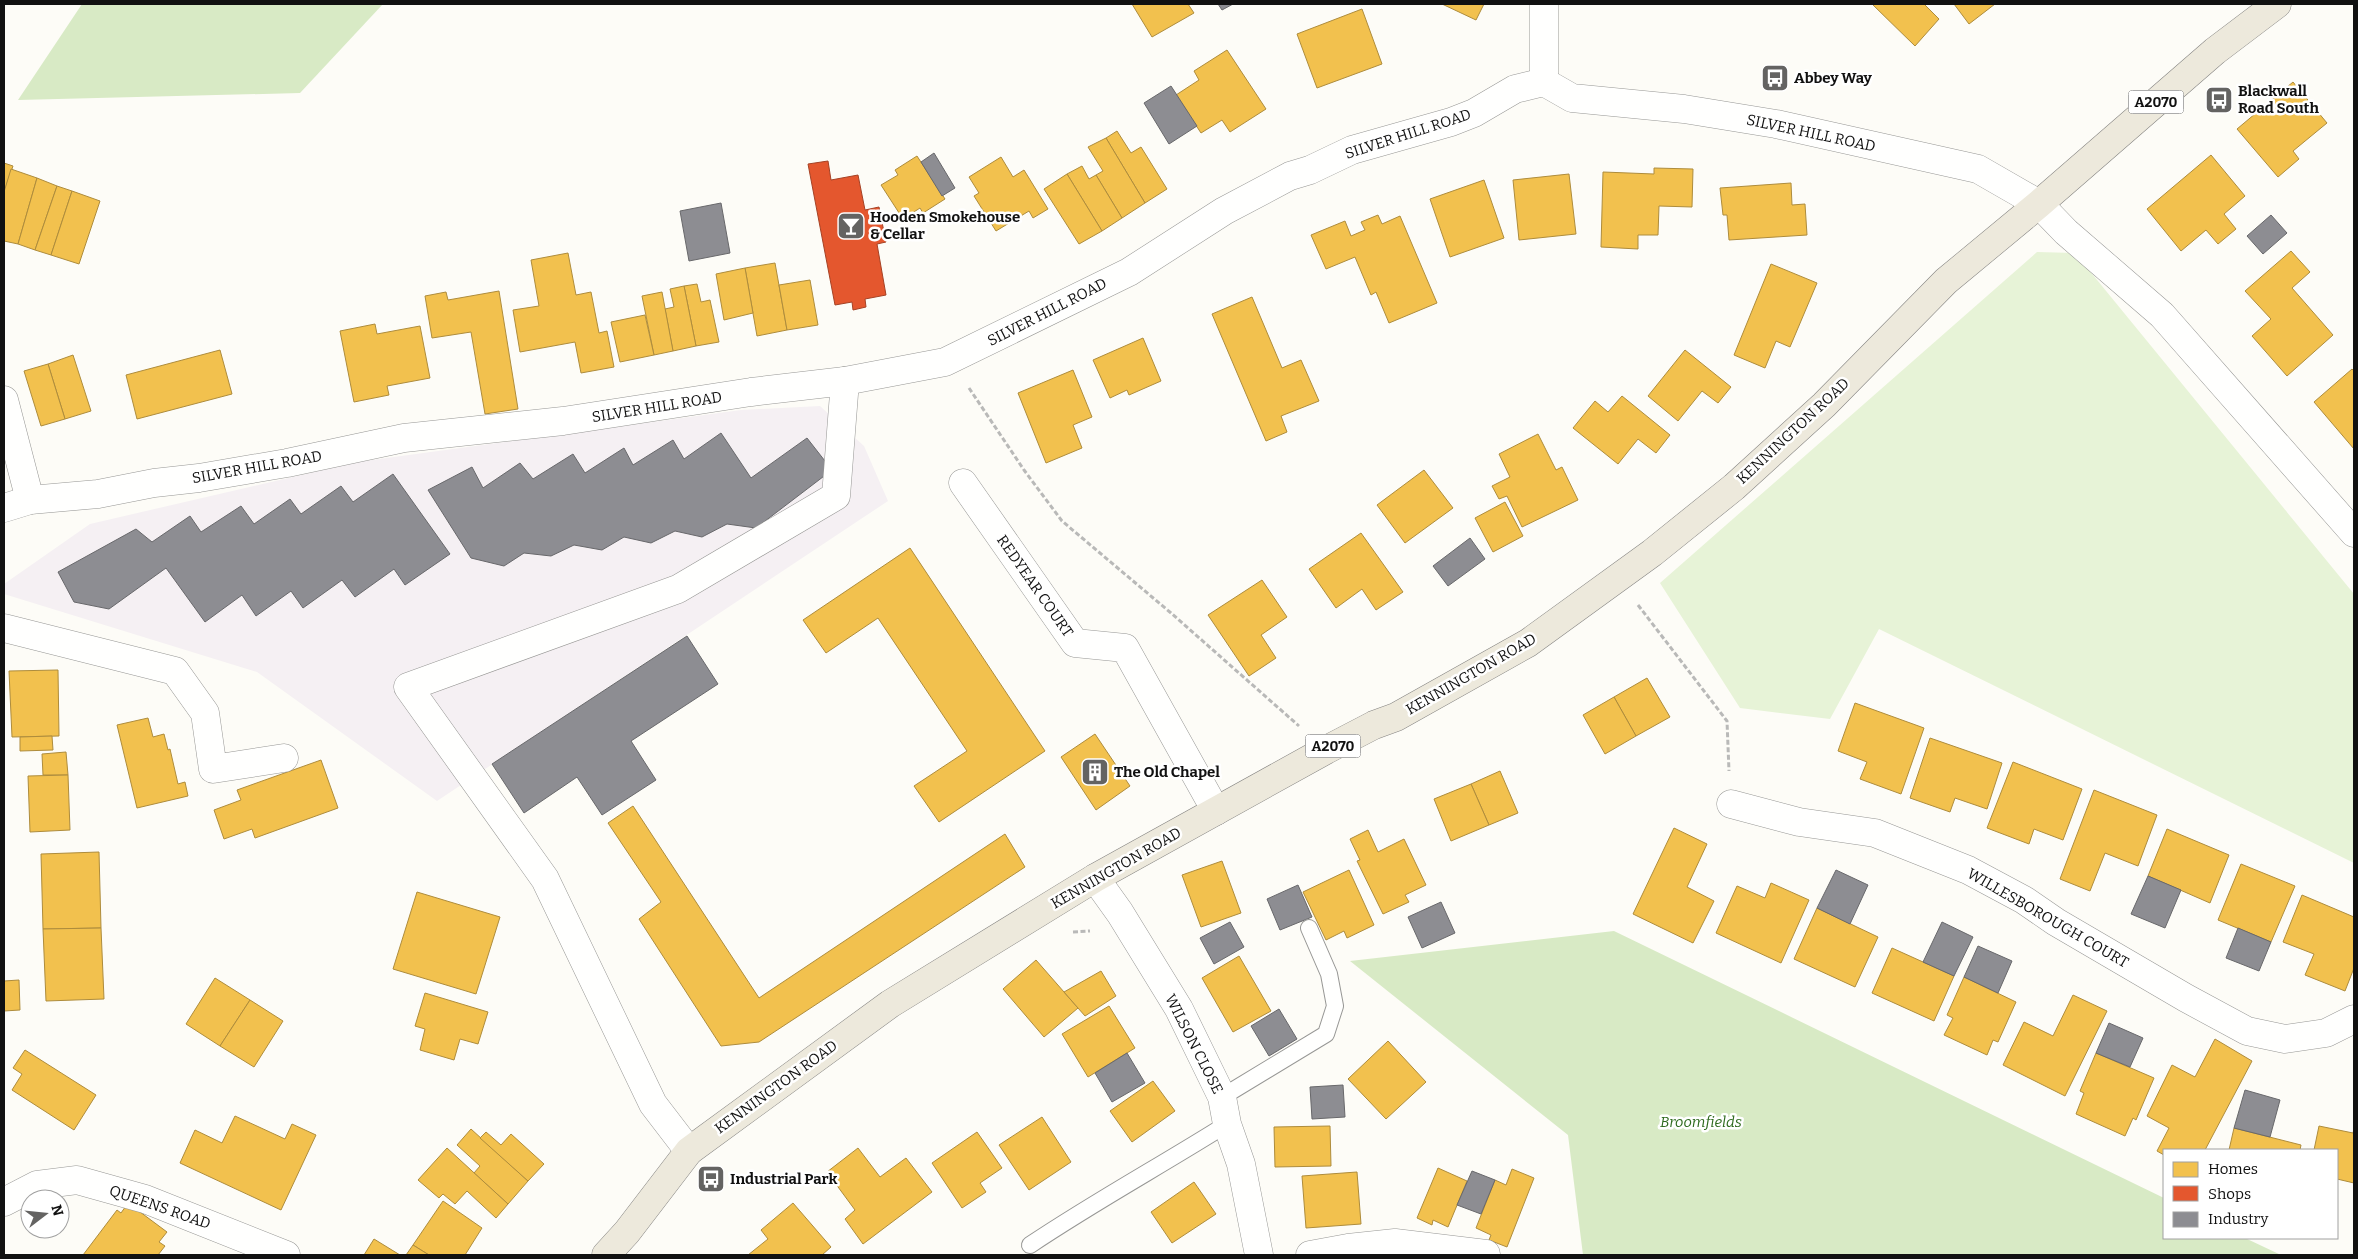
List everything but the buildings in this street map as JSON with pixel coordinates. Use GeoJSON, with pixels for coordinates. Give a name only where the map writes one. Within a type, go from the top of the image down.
{"type":"FeatureCollection","features":[{"type":"Feature","properties":{"kind":"main road","name":"KENNINGTON ROAD"},"geometry":{"type":"LineString","coordinates":[[606,1255],[627,1232],[689,1151],[890,1004],[1095,878],[1326,750],[1374,725],[1396,716],[1528,643],[1652,553],[1734,487],[1824,404],[1946,281],[2039,204],[2215,51],[2277,4]]}},
{"type":"Feature","properties":{"kind":"street"},"geometry":{"type":"LineString","coordinates":[[1544,4],[1542,47],[1544,82]]}},
{"type":"Feature","properties":{"kind":"street","name":"SILVER HILL ROAD"},"geometry":{"type":"LineString","coordinates":[[4,508],[30,500],[98,494],[154,483],[199,478],[287,463],[404,438],[562,421],[752,392],[845,381],[945,362],[1058,305],[1129,272],[1224,211],[1290,176],[1310,170],[1352,150],[1451,122],[1474,113],[1515,89],[1544,82],[1572,98],[1675,108],[1776,124],[1978,169],[2039,204]]}},
{"type":"Feature","properties":{"kind":"street"},"geometry":{"type":"LineString","coordinates":[[2039,204],[2066,232],[2162,315],[2354,533]]}},
{"type":"Feature","properties":{"kind":"street"},"geometry":{"type":"LineString","coordinates":[[689,1151],[653,1104],[545,879],[408,687],[678,589],[836,496],[845,381]]}},
{"type":"Feature","properties":{"kind":"street"},"geometry":{"type":"LineString","coordinates":[[4,400],[30,500]]}},
{"type":"Feature","properties":{"kind":"street","name":"REDYEAR COURT"},"geometry":{"type":"LineString","coordinates":[[963,483],[1075,643],[1125,648],[1216,810]]}},
{"type":"Feature","properties":{"kind":"street"},"geometry":{"type":"LineString","coordinates":[[4,628],[175,671],[205,713],[213,769],[284,758]]}},
{"type":"Feature","properties":{"kind":"street","name":"WILLESBOROUGH COURT"},"geometry":{"type":"LineString","coordinates":[[1731,804],[1798,822],[1875,834],[1968,870],[2024,900],[2056,922],[2186,998],[2247,1031],[2285,1039],[2326,1034],[2354,1018]]}},
{"type":"Feature","properties":{"kind":"street","name":"WILSON CLOSE"},"geometry":{"type":"LineString","coordinates":[[1095,878],[1120,913],[1179,1009],[1222,1097],[1227,1124],[1240,1164],[1258,1255]]}},
{"type":"Feature","properties":{"kind":"street","name":"QUEENS ROAD"},"geometry":{"type":"LineString","coordinates":[[4,1202],[37,1185],[77,1180],[145,1199],[286,1255]]}},
{"type":"Feature","properties":{"kind":"street"},"geometry":{"type":"LineString","coordinates":[[1310,1255],[1348,1248],[1394,1243],[1421,1252],[1486,1254]]}},
{"type":"Feature","properties":{"kind":"lane"},"geometry":{"type":"LineString","coordinates":[[1222,1097],[1326,1034],[1334,1006],[1330,974],[1309,928]]}},
{"type":"Feature","properties":{"kind":"lane"},"geometry":{"type":"LineString","coordinates":[[1030,1245],[1088,1206],[1136,1181],[1227,1124]]}},
{"type":"Feature","properties":{"kind":"path"},"geometry":{"type":"LineString","coordinates":[[956,358],[967,384],[1024,470],[1062,521],[1171,613],[1326,750]]}},
{"type":"Feature","properties":{"kind":"path"},"geometry":{"type":"LineString","coordinates":[[1604,586],[1626,591],[1727,721],[1731,804]]}},
{"type":"Feature","properties":{"kind":"shaded area"},"geometry":{"type":"Polygon","coordinates":[[[820,406],[864,446],[888,501],[437,801],[257,672],[4,594],[4,584],[90,524],[357,462],[741,410],[820,406]]]}},
{"type":"Feature","properties":{"kind":"green space"},"geometry":{"type":"Polygon","coordinates":[[[82,4],[383,4],[300,93],[18,100],[82,4]]]}},
{"type":"Feature","properties":{"kind":"green space"},"geometry":{"type":"Polygon","coordinates":[[[2037,252],[2075,253],[2354,594],[2354,863],[1879,629],[1830,719],[1740,708],[1660,583],[2037,252]]]}},
{"type":"Feature","properties":{"kind":"green space","name":"Broomfields"},"geometry":{"type":"Polygon","coordinates":[[[1614,931],[2163,1198],[2163,1239],[2247,1239],[2281,1255],[1583,1255],[1568,1135],[1350,961],[1614,931]]]}},
{"type":"Feature","properties":{"kind":"place","name":"Abbey Way"},"geometry":{"type":"Point","coordinates":[1775,78]}},
{"type":"Feature","properties":{"kind":"place","name":"Blackwall Road South"},"geometry":{"type":"Point","coordinates":[2219,100]}},
{"type":"Feature","properties":{"kind":"place","name":"Hooden Smokehouse & Cellar"},"geometry":{"type":"Point","coordinates":[851,226]}},
{"type":"Feature","properties":{"kind":"place","name":"The Old Chapel"},"geometry":{"type":"Point","coordinates":[1095,772]}},
{"type":"Feature","properties":{"kind":"place","name":"Industrial Park"},"geometry":{"type":"Point","coordinates":[711,1179]}}]}
